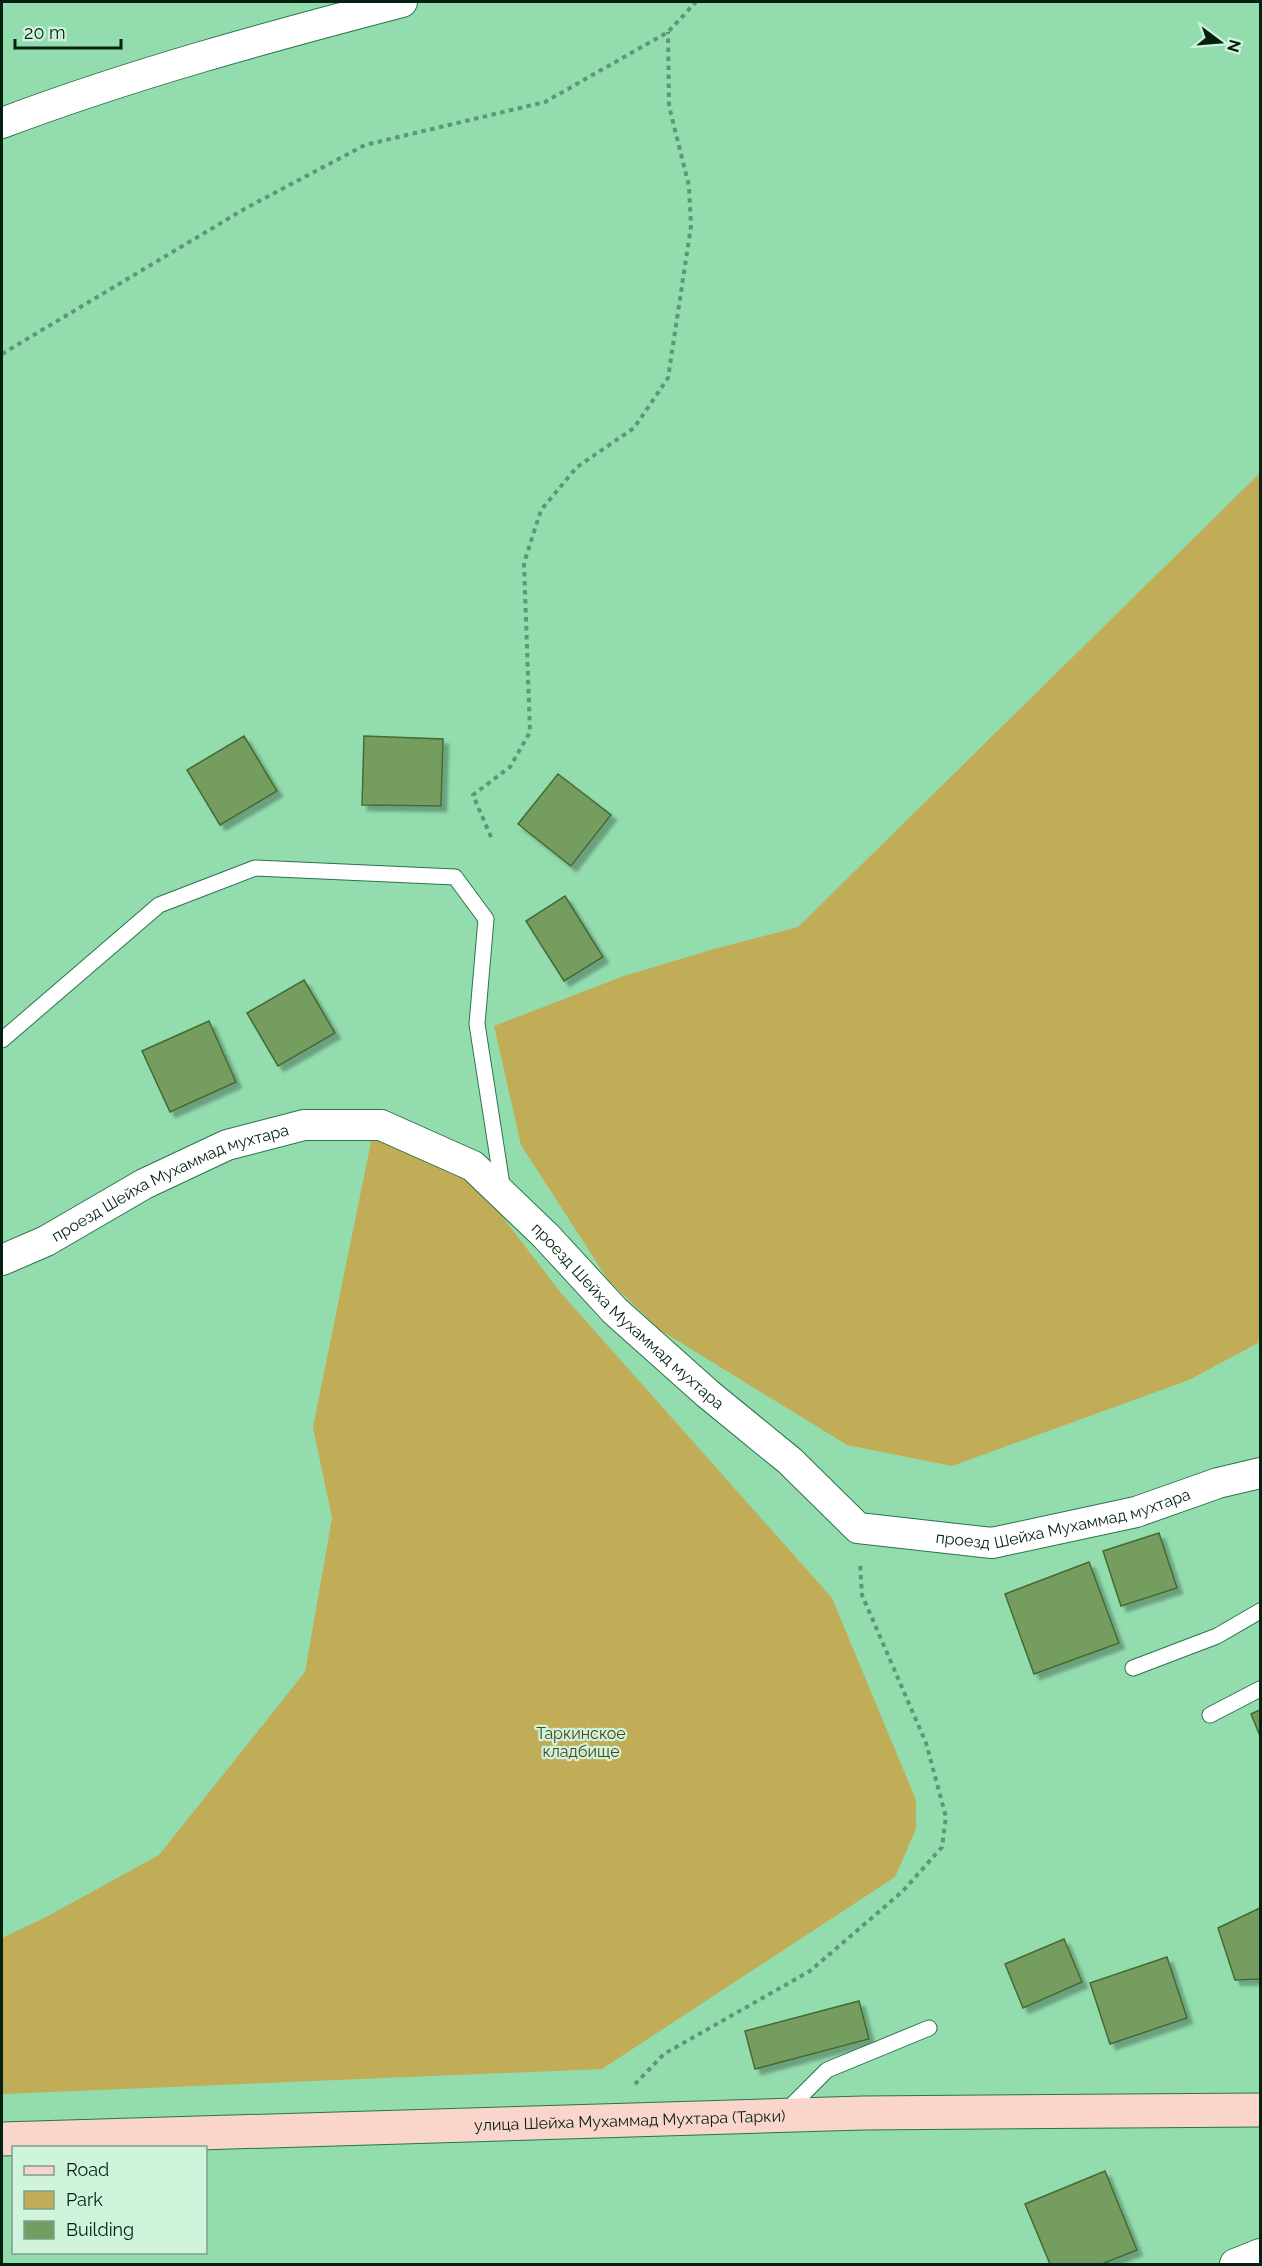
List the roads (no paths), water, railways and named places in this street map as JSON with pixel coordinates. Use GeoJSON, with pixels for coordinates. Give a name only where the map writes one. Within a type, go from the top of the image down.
{"type":"FeatureCollection","features":[{"type":"Feature","properties":{"kind":"street"},"geometry":{"type":"LineString","coordinates":[[2,123],[257,40],[402,2]]}},
{"type":"Feature","properties":{"kind":"street","name":"проезд Шейха Мухаммад мухтара"},"geometry":{"type":"LineString","coordinates":[[2,1260],[46,1241],[144,1184],[227,1145],[304,1125],[381,1125],[473,1166],[546,1236],[615,1311],[708,1394],[790,1461],[858,1528],[992,1543],[1136,1512],[1218,1482],[1260,1473]]}},
{"type":"Feature","properties":{"kind":"street","name":"улица Шейха Мухаммад Мухтара (Тарки)"},"geometry":{"type":"LineString","coordinates":[[2,2139],[782,2116],[1152,2109],[1260,2110]]}},
{"type":"Feature","properties":{"kind":"street"},"geometry":{"type":"LineString","coordinates":[[1234,2265],[1260,2254]]}},
{"type":"Feature","properties":{"kind":"lane"},"geometry":{"type":"LineString","coordinates":[[2,1040],[159,905],[255,868],[455,877],[486,919],[477,1024],[504,1195]]}},
{"type":"Feature","properties":{"kind":"lane"},"geometry":{"type":"LineString","coordinates":[[1133,1668],[1217,1636],[1260,1611]]}},
{"type":"Feature","properties":{"kind":"lane"},"geometry":{"type":"LineString","coordinates":[[1210,1715],[1260,1689]]}},
{"type":"Feature","properties":{"kind":"lane"},"geometry":{"type":"LineString","coordinates":[[782,2116],[827,2070],[929,2028]]}},
{"type":"Feature","properties":{"kind":"park label","name":"Таркинское кладбище"},"geometry":{"type":"Point","coordinates":[581,1742]}}]}
